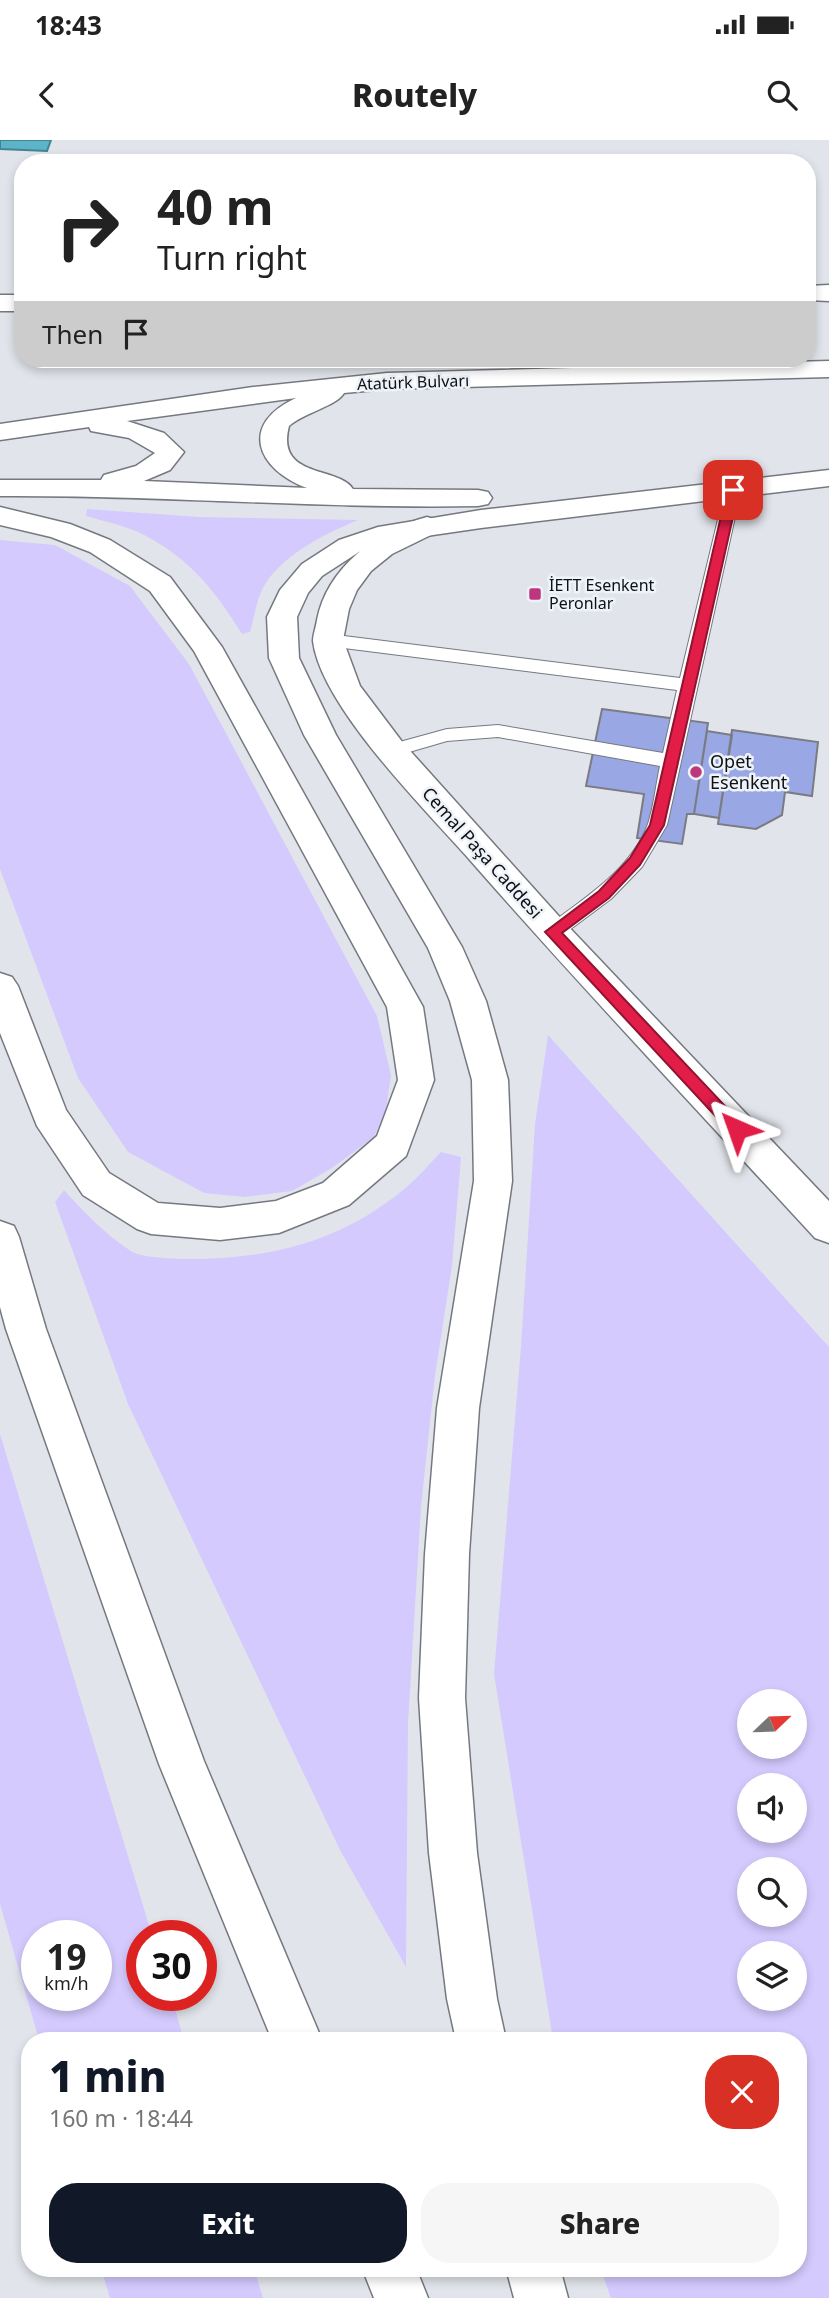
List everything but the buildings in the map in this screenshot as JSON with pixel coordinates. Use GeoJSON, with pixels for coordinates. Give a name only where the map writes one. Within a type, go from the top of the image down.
{"type":"FeatureCollection","features":[{"type":"Feature","properties":{"kind":"main road","name":"Atatürk Bulvarı"},"geometry":{"type":"LineString","coordinates":[[0,432],[253,395],[387,381],[829,369]]}},
{"type":"Feature","properties":{"kind":"main road"},"geometry":{"type":"LineString","coordinates":[[387,381],[334,393],[303,406],[277,424],[273,436],[276,456],[290,469],[309,480],[396,500]]}},
{"type":"Feature","properties":{"kind":"main road"},"geometry":{"type":"LineString","coordinates":[[60,422],[134,431],[157,438],[170,452],[165,462],[141,473],[92,487]]}},
{"type":"Feature","properties":{"kind":"main road"},"geometry":{"type":"LineString","coordinates":[[479,2032],[472,1998],[453,1853],[442,1698],[447,1554],[458,1408],[493,1181],[490,1080],[468,1001],[445,947],[320,735],[284,658],[282,617],[295,590],[312,570],[340,552],[388,533],[829,478]]}},
{"type":"Feature","properties":{"kind":"main road"},"geometry":{"type":"LineString","coordinates":[[0,488],[92,487],[396,500],[733,490]]}},
{"type":"Feature","properties":{"kind":"main road"},"geometry":{"type":"LineString","coordinates":[[0,516],[60,530],[100,546],[160,584],[207,647],[405,1007],[416,1080],[393,1145],[336,1194],[279,1217],[220,1224],[150,1217],[96,1184],[50,1116],[0,986]]}},
{"type":"Feature","properties":{"kind":"main road"},"geometry":{"type":"LineString","coordinates":[[328,640],[334,609],[343,588],[361,565],[382,548],[427,527]]}},
{"type":"Feature","properties":{"kind":"main road","name":"Cemal Paşa Caddesi"},"geometry":{"type":"LineString","coordinates":[[328,640],[345,689],[392,751],[552,932],[829,1227]]}},
{"type":"Feature","properties":{"kind":"main road"},"geometry":{"type":"LineString","coordinates":[[0,1237],[26,1329],[177,1751],[294,2032]]}},
{"type":"Feature","properties":{"kind":"main road"},"geometry":{"type":"LineString","coordinates":[[393,2277],[401,2298]]}},
{"type":"Feature","properties":{"kind":"main road"},"geometry":{"type":"LineString","coordinates":[[535,2277],[541,2298]]}},
{"type":"Feature","properties":{"kind":"lane"},"geometry":{"type":"LineString","coordinates":[[552,932],[604,894],[635,862],[657,825],[733,490]]}},
{"type":"Feature","properties":{"kind":"lane"},"geometry":{"type":"LineString","coordinates":[[328,640],[687,685]]}},
{"type":"Feature","properties":{"kind":"lane"},"geometry":{"type":"LineString","coordinates":[[392,751],[447,735],[498,731],[671,761]]}},
{"type":"Feature","properties":{"kind":"shaded area"},"geometry":{"type":"Polygon","coordinates":[[[87,509],[200,517],[358,520],[318,539],[280,567],[262,590],[250,632],[242,634],[210,588],[185,563],[156,541],[138,532],[86,516],[87,509]]]}},
{"type":"Feature","properties":{"kind":"shaded area"},"geometry":{"type":"Polygon","coordinates":[[[0,540],[55,545],[130,586],[189,664],[377,1016],[391,1075],[386,1110],[374,1137],[332,1168],[292,1191],[245,1197],[204,1193],[128,1152],[78,1078],[0,869],[0,540]]]}},
{"type":"Feature","properties":{"kind":"shaded area"},"geometry":{"type":"Polygon","coordinates":[[[548,1035],[829,1347],[829,2298],[611,2298],[603,2277],[807,2277],[807,2032],[552,2032],[494,1674],[521,1346],[535,1124],[548,1035]]]}},
{"type":"Feature","properties":{"kind":"shaded area"},"geometry":{"type":"Polygon","coordinates":[[[441,1152],[461,1157],[452,1266],[435,1376],[421,1507],[408,1724],[406,1967],[340,1850],[128,1404],[55,1202],[64,1190],[104,1230],[137,1254],[193,1259],[228,1258],[307,1242],[356,1222],[403,1190],[441,1152]]]}},
{"type":"Feature","properties":{"kind":"shaded area"},"geometry":{"type":"Polygon","coordinates":[[[0,1434],[147,1920],[126,1920],[126,2011],[176,2011],[182,2032],[37,2032],[31,2011],[112,2011],[112,1920],[21,1920],[21,1977],[0,1904],[0,1434]]]}},
{"type":"Feature","properties":{"kind":"shaded area"},"geometry":{"type":"Polygon","coordinates":[[[104,2277],[257,2277],[263,2298],[110,2298],[104,2277]]]}},
{"type":"Feature","properties":{"kind":"water"},"geometry":{"type":"Polygon","coordinates":[[[0,140],[51,140],[47,151],[0,149],[0,140]]]}},
{"type":"Feature","properties":{"kind":"place","name":"İETT Esenkent Peronlar"},"geometry":{"type":"Point","coordinates":[535,594]}},
{"type":"Feature","properties":{"kind":"place","name":"Opet Esenkent"},"geometry":{"type":"Point","coordinates":[696,772]}},
{"type":"Feature","properties":{"kind":"route"},"geometry":{"type":"LineString","coordinates":[[733,490],[657,825],[635,862],[604,894],[552,932],[737,1129]]}}]}
